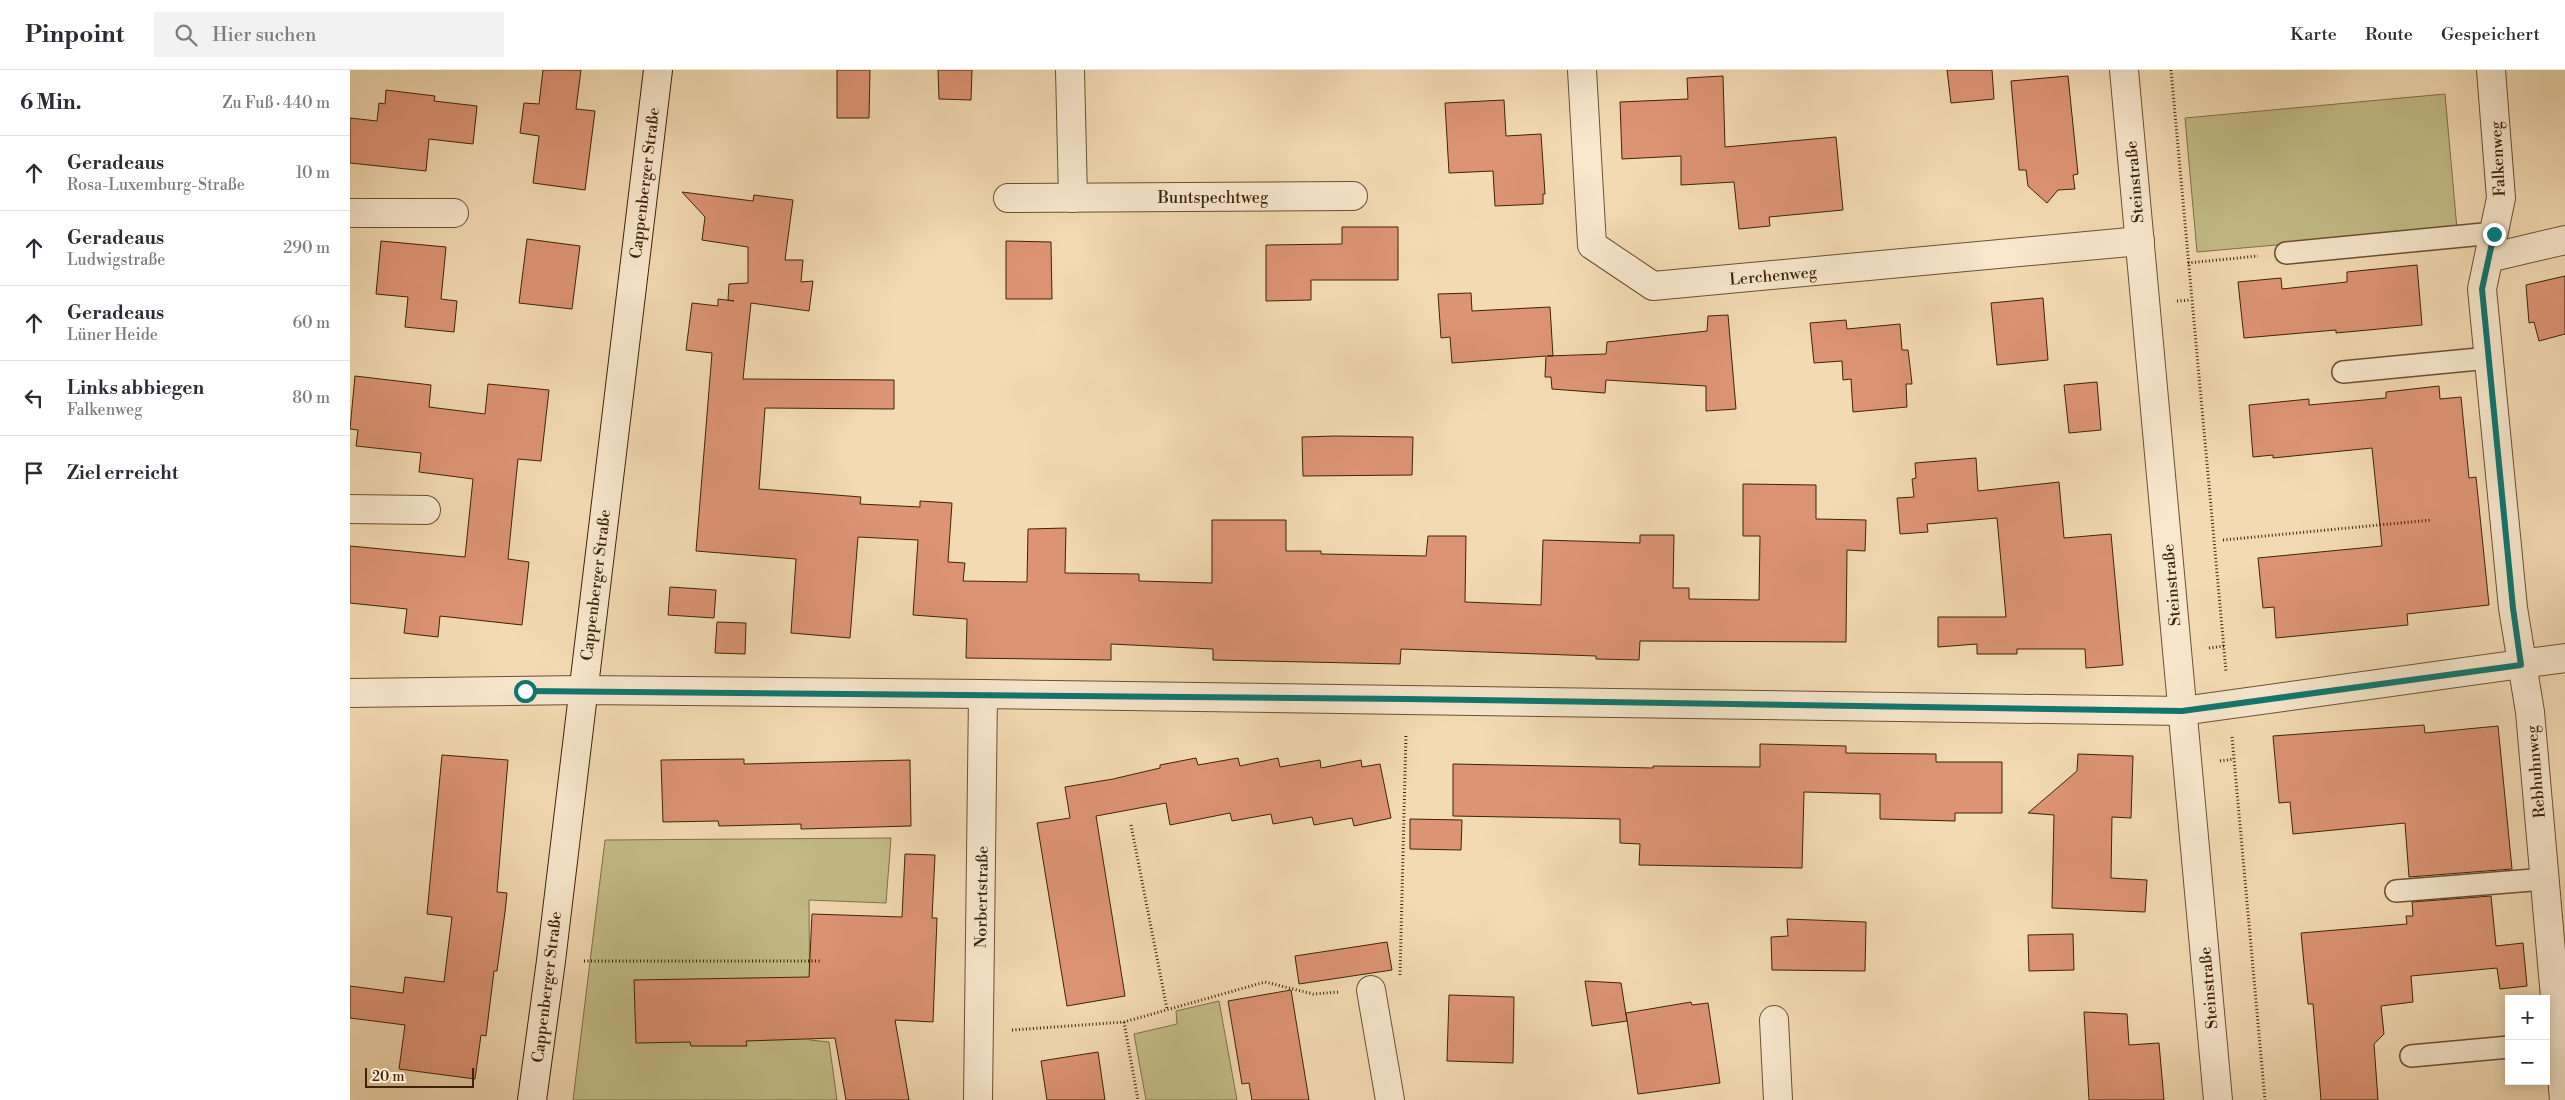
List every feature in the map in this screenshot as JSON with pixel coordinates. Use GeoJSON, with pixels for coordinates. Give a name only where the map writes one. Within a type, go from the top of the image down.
{"type":"FeatureCollection","features":[{"type":"Feature","properties":{"kind":"street","name":"Cappenberger Straße"},"geometry":{"type":"LineString","coordinates":[[532,1100],[551,961],[582,690],[658,70]]}},
{"type":"Feature","properties":{"kind":"street"},"geometry":{"type":"LineString","coordinates":[[1070,70],[1072,198]]}},
{"type":"Feature","properties":{"kind":"street","name":"Lerchenweg"},"geometry":{"type":"LineString","coordinates":[[1582,70],[1592,245],[1653,286],[2140,241]]}},
{"type":"Feature","properties":{"kind":"street","name":"Steinstraße"},"geometry":{"type":"LineString","coordinates":[[2124,70],[2218,1100]]}},
{"type":"Feature","properties":{"kind":"street","name":"Falkenweg"},"geometry":{"type":"LineString","coordinates":[[2491,70],[2501,198],[2482,289],[2513,608],[2521,665]]}},
{"type":"Feature","properties":{"kind":"street","name":"Buntspechtweg"},"geometry":{"type":"LineString","coordinates":[[1008,198],[1353,196]]}},
{"type":"Feature","properties":{"kind":"street"},"geometry":{"type":"LineString","coordinates":[[350,213],[454,213]]}},
{"type":"Feature","properties":{"kind":"street"},"geometry":{"type":"LineString","coordinates":[[2492,246],[2565,240]]}},
{"type":"Feature","properties":{"kind":"street"},"geometry":{"type":"LineString","coordinates":[[350,509],[426,510]]}},
{"type":"Feature","properties":{"kind":"street"},"geometry":{"type":"LineString","coordinates":[[350,693],[582,690],[1406,699],[2182,711],[2565,658]]}},
{"type":"Feature","properties":{"kind":"street","name":"Rebhuhnweg"},"geometry":{"type":"LineString","coordinates":[[2521,665],[2530,712],[2545,879],[2552,1044],[2564,1100]]}},
{"type":"Feature","properties":{"kind":"street","name":"Norbertstraße"},"geometry":{"type":"LineString","coordinates":[[978,1100],[983,694]]}},
{"type":"Feature","properties":{"kind":"street"},"geometry":{"type":"LineString","coordinates":[[1371,990],[1390,1100]]}},
{"type":"Feature","properties":{"kind":"street"},"geometry":{"type":"LineString","coordinates":[[1774,1020],[1778,1100]]}},
{"type":"Feature","properties":{"kind":"lane"},"geometry":{"type":"LineString","coordinates":[[2286,254],[2492,246]]}},
{"type":"Feature","properties":{"kind":"lane"},"geometry":{"type":"LineString","coordinates":[[2343,372],[2489,358]]}},
{"type":"Feature","properties":{"kind":"lane"},"geometry":{"type":"LineString","coordinates":[[2396,891],[2545,879]]}},
{"type":"Feature","properties":{"kind":"lane"},"geometry":{"type":"LineString","coordinates":[[2411,1056],[2505,1048]]}},
{"type":"Feature","properties":{"kind":"path"},"geometry":{"type":"LineString","coordinates":[[2171,70],[2265,1100]]}},
{"type":"Feature","properties":{"kind":"path"},"geometry":{"type":"LineString","coordinates":[[2188,263],[2286,254]]}},
{"type":"Feature","properties":{"kind":"path"},"geometry":{"type":"LineString","coordinates":[[2224,540],[2431,520]]}},
{"type":"Feature","properties":{"kind":"path"},"geometry":{"type":"LineString","coordinates":[[979,1032],[1124,1022],[1265,982],[1313,994],[1371,990],[1400,981],[1406,699]]}},
{"type":"Feature","properties":{"kind":"path"},"geometry":{"type":"LineString","coordinates":[[1131,825],[1167,1009]]}},
{"type":"Feature","properties":{"kind":"path"},"geometry":{"type":"LineString","coordinates":[[551,961],[821,961]]}},
{"type":"Feature","properties":{"kind":"path"},"geometry":{"type":"LineString","coordinates":[[1124,1022],[1138,1100]]}},
{"type":"Feature","properties":{"kind":"shaded area"},"geometry":{"type":"Polygon","coordinates":[[[2445,94],[2457,229],[2197,252],[2185,118],[2445,94]]]}},
{"type":"Feature","properties":{"kind":"shaded area"},"geometry":{"type":"Polygon","coordinates":[[[891,838],[886,903],[809,900],[810,1040],[829,1042],[837,1100],[573,1100],[605,840],[891,838]]]}},
{"type":"Feature","properties":{"kind":"shaded area"},"geometry":{"type":"Polygon","coordinates":[[[1219,1001],[1237,1100],[1146,1100],[1134,1034],[1177,1024],[1176,1011],[1219,1001]]]}},
{"type":"Feature","properties":{"kind":"building"},"geometry":{"type":"Polygon","coordinates":[[[543,70],[581,70],[576,109],[595,111],[585,190],[533,183],[539,136],[520,133],[524,103],[539,104],[543,70]]]}},
{"type":"Feature","properties":{"kind":"building"},"geometry":{"type":"Polygon","coordinates":[[[837,70],[870,70],[869,118],[837,118],[837,70]]]}},
{"type":"Feature","properties":{"kind":"building"},"geometry":{"type":"Polygon","coordinates":[[[938,70],[972,70],[971,100],[939,99],[938,70]]]}},
{"type":"Feature","properties":{"kind":"building"},"geometry":{"type":"Polygon","coordinates":[[[1947,70],[1992,70],[1994,99],[1951,103],[1947,70]]]}},
{"type":"Feature","properties":{"kind":"building"},"geometry":{"type":"Polygon","coordinates":[[[1723,76],[1725,147],[1836,137],[1843,210],[1769,217],[1770,226],[1739,229],[1734,182],[1681,185],[1681,156],[1622,159],[1620,102],[1688,99],[1687,78],[1723,76]]]}},
{"type":"Feature","properties":{"kind":"building"},"geometry":{"type":"Polygon","coordinates":[[[2068,76],[2078,174],[2073,175],[2075,189],[2058,190],[2047,203],[2028,186],[2026,170],[2019,170],[2011,81],[2068,76]]]}},
{"type":"Feature","properties":{"kind":"building"},"geometry":{"type":"Polygon","coordinates":[[[386,90],[435,96],[434,101],[477,106],[473,144],[429,139],[426,171],[350,163],[350,118],[377,121],[379,103],[385,104],[386,90]]]}},
{"type":"Feature","properties":{"kind":"building"},"geometry":{"type":"Polygon","coordinates":[[[1504,100],[1506,136],[1541,134],[1545,194],[1543,194],[1543,204],[1495,206],[1493,171],[1449,173],[1445,103],[1504,100]]]}},
{"type":"Feature","properties":{"kind":"building"},"geometry":{"type":"Polygon","coordinates":[[[682,192],[753,201],[754,195],[793,200],[785,260],[803,260],[801,282],[813,281],[809,311],[751,303],[743,379],[894,380],[894,409],[765,408],[759,489],[861,497],[860,504],[920,507],[920,501],[952,503],[948,562],[965,563],[963,581],[1027,582],[1028,529],[1066,528],[1065,573],[1139,574],[1139,581],[1212,583],[1212,520],[1286,520],[1286,551],[1321,551],[1321,554],[1426,556],[1428,536],[1466,536],[1465,602],[1541,605],[1543,540],[1640,543],[1640,535],[1674,535],[1673,588],[1689,588],[1689,599],[1759,600],[1760,536],[1743,536],[1743,484],[1816,485],[1816,519],[1866,520],[1865,551],[1847,550],[1846,642],[1640,641],[1639,660],[1596,659],[1596,656],[1401,649],[1400,664],[1213,660],[1213,649],[1111,644],[1111,660],[966,658],[967,619],[913,615],[918,540],[858,537],[850,638],[791,633],[796,559],[696,551],[712,353],[686,350],[692,303],[718,306],[718,299],[734,301],[728,300],[729,284],[748,283],[748,247],[702,240],[705,217],[682,192]]]}},
{"type":"Feature","properties":{"kind":"building"},"geometry":{"type":"Polygon","coordinates":[[[1342,227],[1398,227],[1398,280],[1311,280],[1311,300],[1266,301],[1266,245],[1342,244],[1342,227]]]}},
{"type":"Feature","properties":{"kind":"building"},"geometry":{"type":"Polygon","coordinates":[[[527,239],[580,246],[572,309],[519,303],[527,239]]]}},
{"type":"Feature","properties":{"kind":"building"},"geometry":{"type":"Polygon","coordinates":[[[381,241],[446,247],[441,299],[457,301],[454,332],[405,327],[408,297],[376,294],[381,241]]]}},
{"type":"Feature","properties":{"kind":"building"},"geometry":{"type":"Polygon","coordinates":[[[1006,241],[1051,242],[1052,299],[1006,299],[1006,241]]]}},
{"type":"Feature","properties":{"kind":"building"},"geometry":{"type":"Polygon","coordinates":[[[2417,265],[2422,325],[2336,333],[2336,330],[2244,338],[2238,282],[2281,278],[2282,289],[2347,282],[2347,272],[2417,265]]]}},
{"type":"Feature","properties":{"kind":"building"},"geometry":{"type":"Polygon","coordinates":[[[2565,276],[2565,334],[2539,341],[2534,322],[2529,323],[2526,285],[2565,276]]]}},
{"type":"Feature","properties":{"kind":"building"},"geometry":{"type":"Polygon","coordinates":[[[1471,293],[1472,311],[1550,307],[1553,356],[1606,354],[1607,342],[1707,331],[1708,316],[1728,315],[1736,409],[1706,411],[1706,386],[1606,380],[1605,393],[1552,389],[1551,377],[1545,377],[1546,356],[1452,363],[1450,337],[1441,338],[1438,294],[1471,293]]]}},
{"type":"Feature","properties":{"kind":"building"},"geometry":{"type":"Polygon","coordinates":[[[2043,298],[2048,360],[1997,365],[1991,303],[2043,298]]]}},
{"type":"Feature","properties":{"kind":"building"},"geometry":{"type":"Polygon","coordinates":[[[1846,320],[1847,329],[1900,324],[1902,350],[1908,350],[1912,384],[1906,384],[1907,407],[1853,412],[1851,379],[1843,380],[1842,361],[1814,363],[1810,323],[1846,320]]]}},
{"type":"Feature","properties":{"kind":"building"},"geometry":{"type":"Polygon","coordinates":[[[355,376],[431,385],[429,407],[485,414],[488,384],[549,390],[541,461],[518,459],[508,559],[529,562],[522,625],[440,616],[438,637],[404,633],[407,609],[350,603],[350,546],[465,557],[473,479],[419,472],[421,453],[356,446],[358,430],[350,429],[355,376]]]}},
{"type":"Feature","properties":{"kind":"building"},"geometry":{"type":"Polygon","coordinates":[[[2097,382],[2101,430],[2069,433],[2064,385],[2097,382]]]}},
{"type":"Feature","properties":{"kind":"building"},"geometry":{"type":"Polygon","coordinates":[[[2439,386],[2440,399],[2461,397],[2469,478],[2476,477],[2489,605],[2407,614],[2408,625],[2276,638],[2274,607],[2263,608],[2258,558],[2382,546],[2372,448],[2273,458],[2273,455],[2253,457],[2249,405],[2309,399],[2309,405],[2386,398],[2386,392],[2439,386]]]}},
{"type":"Feature","properties":{"kind":"building"},"geometry":{"type":"Polygon","coordinates":[[[1302,437],[1413,437],[1412,475],[1303,476],[1302,437]]]}},
{"type":"Feature","properties":{"kind":"building"},"geometry":{"type":"Polygon","coordinates":[[[1976,458],[1978,491],[2059,482],[2064,538],[2111,534],[2123,665],[2086,668],[2085,649],[2017,649],[2017,654],[1977,654],[1977,644],[1938,647],[1938,617],[2006,617],[1997,518],[1927,524],[1928,532],[1900,534],[1897,498],[1914,497],[1912,479],[1916,478],[1915,463],[1976,458]]]}},
{"type":"Feature","properties":{"kind":"building"},"geometry":{"type":"Polygon","coordinates":[[[670,587],[716,590],[714,618],[668,615],[670,587]]]}},
{"type":"Feature","properties":{"kind":"building"},"geometry":{"type":"Polygon","coordinates":[[[717,622],[746,623],[745,654],[715,653],[717,622]]]}},
{"type":"Feature","properties":{"kind":"building"},"geometry":{"type":"Polygon","coordinates":[[[2424,725],[2425,733],[2498,726],[2512,869],[2409,877],[2405,823],[2293,834],[2290,802],[2279,803],[2273,736],[2424,725]]]}},
{"type":"Feature","properties":{"kind":"building"},"geometry":{"type":"Polygon","coordinates":[[[1760,744],[1846,746],[1846,753],[1936,754],[1936,762],[2002,762],[2002,813],[1955,813],[1955,821],[1880,819],[1880,794],[1804,792],[1802,868],[1639,865],[1640,844],[1620,843],[1620,819],[1453,816],[1453,764],[1653,768],[1653,766],[1760,767],[1760,744]]]}},
{"type":"Feature","properties":{"kind":"building"},"geometry":{"type":"Polygon","coordinates":[[[2078,754],[2133,756],[2131,818],[2112,817],[2111,878],[2147,880],[2145,912],[2052,908],[2054,815],[2028,813],[2077,771],[2078,754]]]}},
{"type":"Feature","properties":{"kind":"building"},"geometry":{"type":"Polygon","coordinates":[[[442,755],[508,760],[497,892],[507,893],[497,971],[494,971],[486,1036],[481,1035],[475,1079],[399,1069],[405,1025],[350,1018],[350,986],[403,993],[405,977],[444,982],[452,917],[427,914],[442,755]]]}},
{"type":"Feature","properties":{"kind":"building"},"geometry":{"type":"Polygon","coordinates":[[[1196,758],[1198,765],[1238,758],[1240,766],[1278,758],[1280,767],[1320,760],[1321,768],[1361,760],[1362,767],[1380,764],[1391,818],[1354,826],[1352,818],[1314,825],[1312,817],[1273,824],[1271,814],[1232,821],[1230,813],[1170,825],[1166,803],[1096,816],[1125,996],[1067,1006],[1037,823],[1070,818],[1065,787],[1113,779],[1160,768],[1160,765],[1196,758]]]}},
{"type":"Feature","properties":{"kind":"building"},"geometry":{"type":"Polygon","coordinates":[[[744,759],[744,764],[910,760],[911,826],[801,829],[801,824],[719,826],[718,821],[663,822],[661,760],[744,759]]]}},
{"type":"Feature","properties":{"kind":"building"},"geometry":{"type":"Polygon","coordinates":[[[1410,819],[1462,820],[1461,850],[1410,849],[1410,819]]]}},
{"type":"Feature","properties":{"kind":"building"},"geometry":{"type":"Polygon","coordinates":[[[905,854],[935,855],[932,918],[937,918],[933,1022],[895,1020],[909,1100],[846,1100],[835,1038],[746,1041],[747,1046],[691,1046],[690,1042],[636,1043],[634,980],[809,977],[812,914],[902,917],[905,854]]]}},
{"type":"Feature","properties":{"kind":"building"},"geometry":{"type":"Polygon","coordinates":[[[2491,896],[2496,946],[2523,943],[2527,986],[2500,989],[2497,968],[2411,976],[2413,1002],[2381,1006],[2384,1034],[2374,1044],[2378,1100],[2321,1100],[2313,1004],[2308,1004],[2301,933],[2407,924],[2406,916],[2413,916],[2412,902],[2491,896]]]}},
{"type":"Feature","properties":{"kind":"building"},"geometry":{"type":"Polygon","coordinates":[[[1787,919],[1866,922],[1865,971],[1772,970],[1771,937],[1788,936],[1787,919]]]}},
{"type":"Feature","properties":{"kind":"building"},"geometry":{"type":"Polygon","coordinates":[[[2073,934],[2074,970],[2029,971],[2028,935],[2073,934]]]}},
{"type":"Feature","properties":{"kind":"building"},"geometry":{"type":"Polygon","coordinates":[[[1387,942],[1392,970],[1299,984],[1295,956],[1387,942]]]}},
{"type":"Feature","properties":{"kind":"building"},"geometry":{"type":"Polygon","coordinates":[[[1585,981],[1621,983],[1627,1021],[1592,1026],[1585,981]]]}},
{"type":"Feature","properties":{"kind":"building"},"geometry":{"type":"Polygon","coordinates":[[[1291,990],[1309,1100],[1252,1100],[1249,1083],[1242,1084],[1228,1001],[1291,990]]]}},
{"type":"Feature","properties":{"kind":"building"},"geometry":{"type":"Polygon","coordinates":[[[1449,995],[1514,997],[1513,1063],[1447,1061],[1449,995]]]}},
{"type":"Feature","properties":{"kind":"building"},"geometry":{"type":"Polygon","coordinates":[[[1691,1002],[1692,1005],[1708,1003],[1720,1083],[1638,1094],[1626,1013],[1691,1002]]]}},
{"type":"Feature","properties":{"kind":"building"},"geometry":{"type":"Polygon","coordinates":[[[2084,1012],[2127,1014],[2129,1045],[2159,1043],[2164,1100],[2089,1100],[2084,1012]]]}},
{"type":"Feature","properties":{"kind":"building"},"geometry":{"type":"Polygon","coordinates":[[[1098,1052],[1105,1100],[1047,1100],[1041,1061],[1098,1052]]]}},
{"type":"Feature","properties":{"kind":"route"},"geometry":{"type":"LineString","coordinates":[[525,691],[582,690],[1406,699],[2182,711],[2521,665],[2513,608],[2482,289],[2494,234]]}}]}
